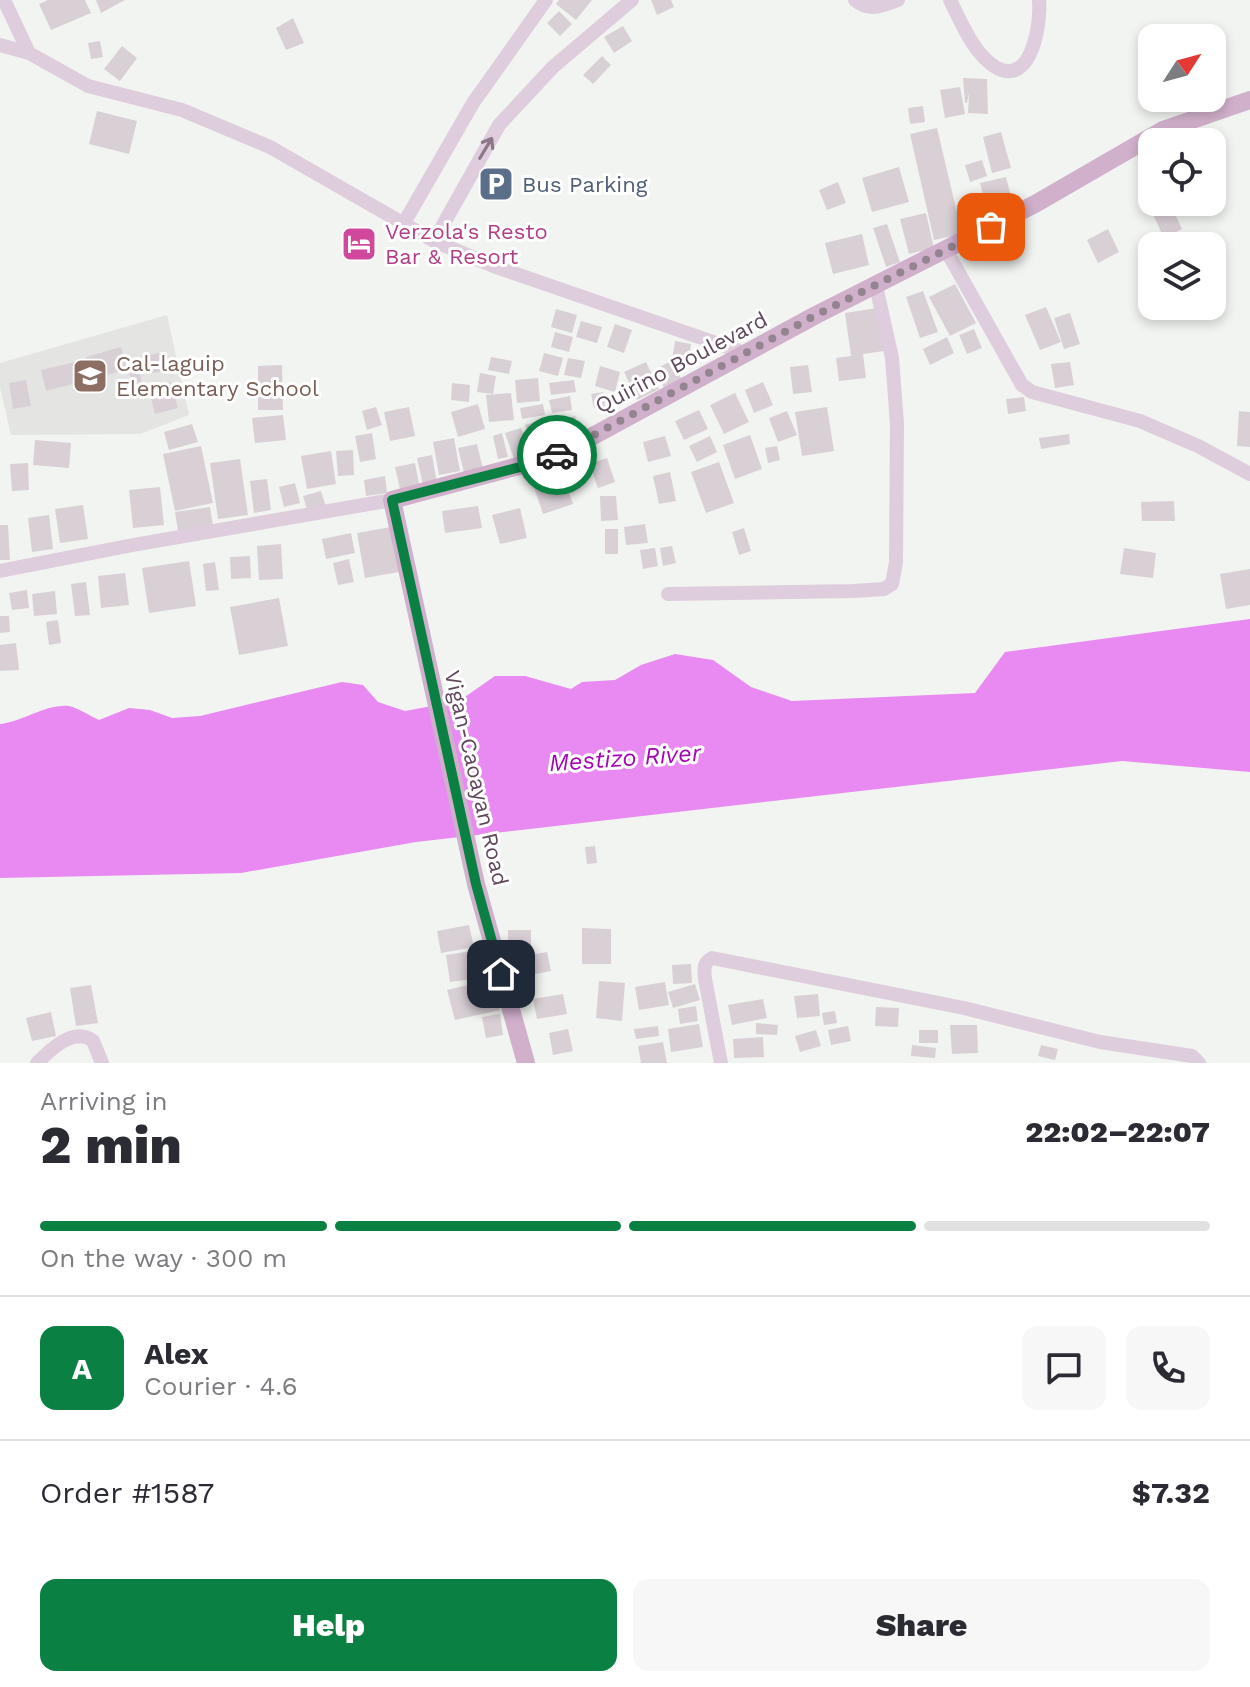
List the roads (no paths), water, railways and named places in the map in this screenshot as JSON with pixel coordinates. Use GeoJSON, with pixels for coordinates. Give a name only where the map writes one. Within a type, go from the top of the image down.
{"type":"FeatureCollection","features":[{"type":"Feature","properties":{"kind":"main road","name":"Quirino Boulevard"},"geometry":{"type":"LineString","coordinates":[[392,500],[556,456],[816,315],[1035,204],[1163,130],[1250,100]]}},
{"type":"Feature","properties":{"kind":"main road","name":"Vigan-Caoayan Road"},"geometry":{"type":"LineString","coordinates":[[392,500],[476,884],[526,1063]]}},
{"type":"Feature","properties":{"kind":"street"},"geometry":{"type":"LineString","coordinates":[[4,0],[29,53]]}},
{"type":"Feature","properties":{"kind":"street"},"geometry":{"type":"LineString","coordinates":[[404,223],[473,103],[546,0]]}},
{"type":"Feature","properties":{"kind":"street"},"geometry":{"type":"LineString","coordinates":[[434,241],[499,125],[553,67],[632,0]]}},
{"type":"Feature","properties":{"kind":"street"},"geometry":{"type":"LineString","coordinates":[[855,0],[864,7],[874,8],[898,0]]}},
{"type":"Feature","properties":{"kind":"street"},"geometry":{"type":"LineString","coordinates":[[950,0],[975,46],[998,68],[1009,71],[1021,66],[1031,54],[1041,14],[1039,0]]}},
{"type":"Feature","properties":{"kind":"street"},"geometry":{"type":"LineString","coordinates":[[0,45],[29,53],[88,86],[182,110],[270,147],[434,241],[496,267],[748,354]]}},
{"type":"Feature","properties":{"kind":"street"},"geometry":{"type":"LineString","coordinates":[[946,250],[1022,385],[1032,392],[1140,421],[1198,446],[1250,474]]}},
{"type":"Feature","properties":{"kind":"street"},"geometry":{"type":"LineString","coordinates":[[668,594],[854,591],[884,589],[892,584],[896,562],[897,424],[892,358],[876,286]]}},
{"type":"Feature","properties":{"kind":"street","name":"Quirino Boulevard"},"geometry":{"type":"LineString","coordinates":[[0,571],[392,500]]}},
{"type":"Feature","properties":{"kind":"street"},"geometry":{"type":"LineString","coordinates":[[721,1063],[705,979],[704,967],[712,958],[964,1008],[1100,1042],[1187,1055],[1199,1063]]}},
{"type":"Feature","properties":{"kind":"street"},"geometry":{"type":"LineString","coordinates":[[37,1063],[70,1038],[81,1036],[93,1041],[102,1063]]}},
{"type":"Feature","properties":{"kind":"water","name":"Mestizo River"},"geometry":{"type":"Polygon","coordinates":[[[1250,619],[1250,772],[1122,761],[416,842],[241,873],[0,878],[0,724],[60,706],[69,706],[99,720],[129,708],[150,710],[172,718],[200,716],[342,682],[363,685],[378,702],[405,711],[459,701],[495,676],[525,676],[571,689],[582,682],[615,680],[641,665],[675,654],[713,660],[751,687],[792,701],[975,693],[1005,652],[1250,619]]]}},
{"type":"Feature","properties":{"kind":"place","name":"Bus Parking"},"geometry":{"type":"Point","coordinates":[496,184]}},
{"type":"Feature","properties":{"kind":"place","name":"Verzola's Resto Bar & Resort"},"geometry":{"type":"Point","coordinates":[359,244]}},
{"type":"Feature","properties":{"kind":"place","name":"Cal-laguip Elementary School"},"geometry":{"type":"Point","coordinates":[90,376]}}]}
